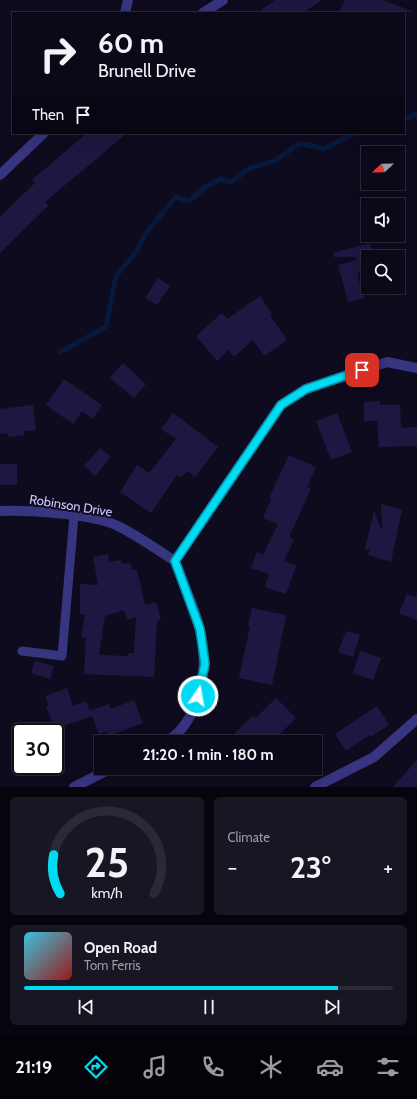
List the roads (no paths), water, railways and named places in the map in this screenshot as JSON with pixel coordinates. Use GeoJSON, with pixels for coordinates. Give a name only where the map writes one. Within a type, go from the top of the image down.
{"type":"FeatureCollection","features":[{"type":"Feature","properties":{"kind":"street"},"geometry":{"type":"LineString","coordinates":[[126,12],[128,0]]}},
{"type":"Feature","properties":{"kind":"street"},"geometry":{"type":"LineString","coordinates":[[204,12],[222,0]]}},
{"type":"Feature","properties":{"kind":"street"},"geometry":{"type":"LineString","coordinates":[[0,174],[43,134]]}},
{"type":"Feature","properties":{"kind":"street"},"geometry":{"type":"LineString","coordinates":[[176,735],[190,718],[198,696],[205,664],[200,629],[175,561],[281,405],[306,389],[387,362],[417,368]]}},
{"type":"Feature","properties":{"kind":"street","name":"Robinson Drive"},"geometry":{"type":"LineString","coordinates":[[0,511],[26,510],[74,516],[116,525],[175,561]]}},
{"type":"Feature","properties":{"kind":"street"},"geometry":{"type":"LineString","coordinates":[[315,787],[374,757],[417,719]]}},
{"type":"Feature","properties":{"kind":"street"},"geometry":{"type":"LineString","coordinates":[[74,787],[98,775]]}},
{"type":"Feature","properties":{"kind":"lane"},"geometry":{"type":"LineString","coordinates":[[22,650],[62,656],[74,516]]}},
{"type":"Feature","properties":{"kind":"waterway"},"geometry":{"type":"LineString","coordinates":[[405,119],[417,113]]}},
{"type":"Feature","properties":{"kind":"waterway"},"geometry":{"type":"LineString","coordinates":[[60,352],[106,327],[116,276],[137,251],[145,234],[176,197],[189,201],[204,188],[220,179],[231,182],[250,168],[275,161],[300,143],[324,149],[352,134]]}}]}
